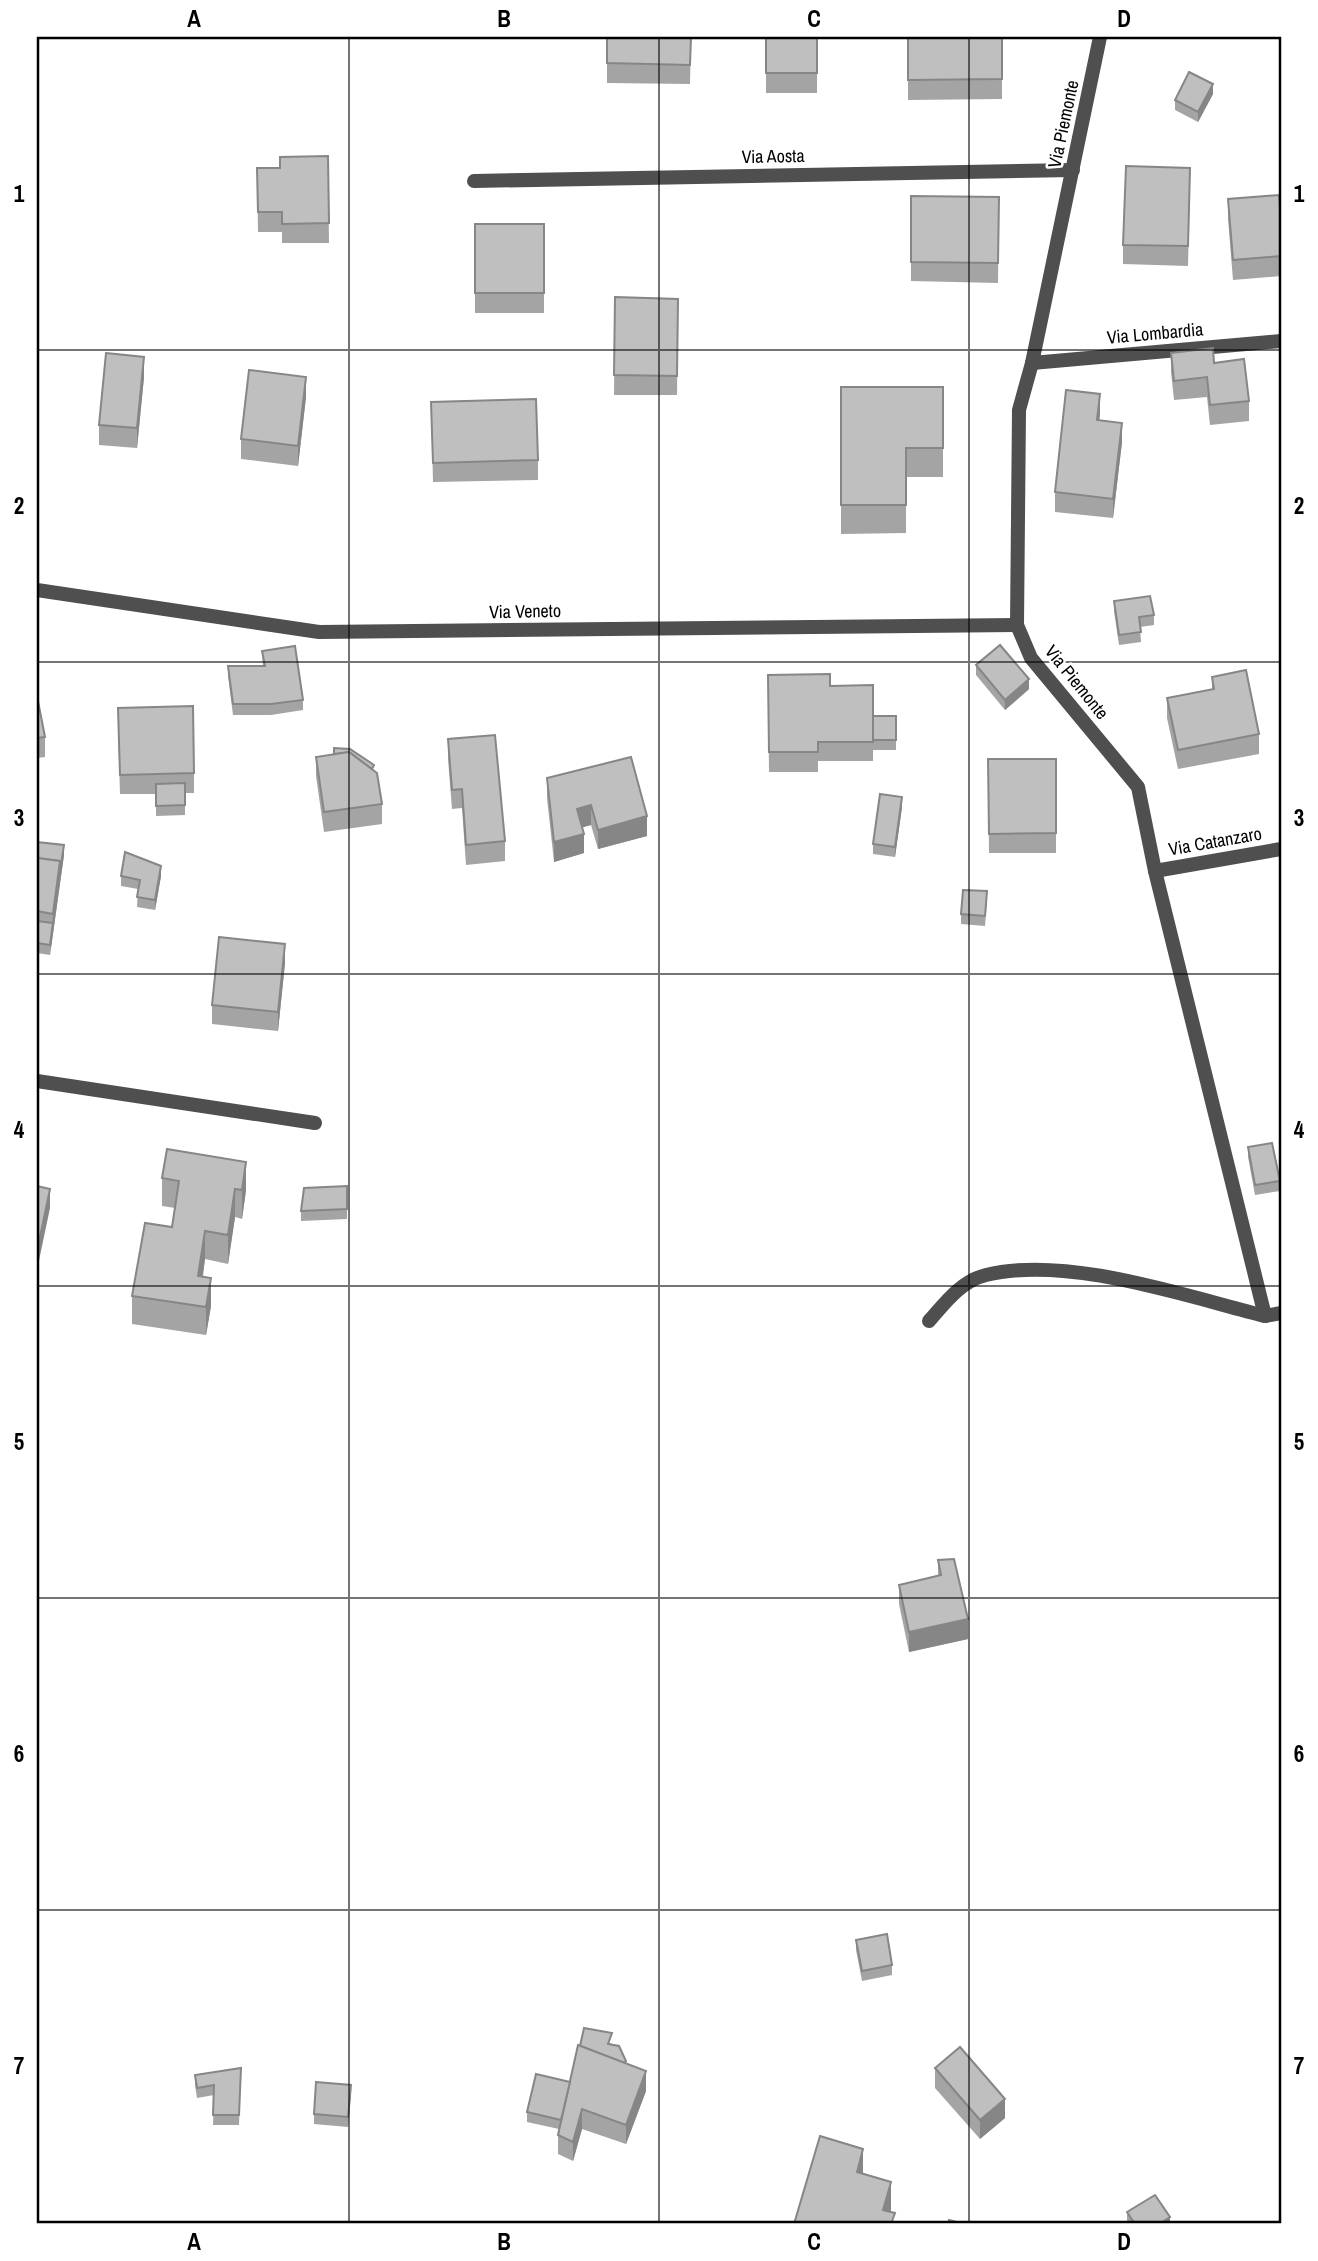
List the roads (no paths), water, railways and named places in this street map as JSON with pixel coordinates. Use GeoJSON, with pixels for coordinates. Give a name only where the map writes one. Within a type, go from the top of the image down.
{"type":"FeatureCollection","features":[{"type":"Feature","properties":{"kind":"street","name":"Via Piemonte"},"geometry":{"type":"LineString","coordinates":[[1100,37],[1032,363],[1019,410],[1017,625],[1031,658],[1138,787],[1155,871],[1265,1316]]}},
{"type":"Feature","properties":{"kind":"street","name":"Via Aosta"},"geometry":{"type":"LineString","coordinates":[[474,181],[1073,170]]}},
{"type":"Feature","properties":{"kind":"street","name":"Via Lombardia"},"geometry":{"type":"LineString","coordinates":[[1032,363],[1281,341]]}},
{"type":"Feature","properties":{"kind":"street","name":"Via Veneto"},"geometry":{"type":"LineString","coordinates":[[37,590],[319,632],[1017,625]]}},
{"type":"Feature","properties":{"kind":"street","name":"Via Catanzaro"},"geometry":{"type":"LineString","coordinates":[[1155,871],[1281,849]]}},
{"type":"Feature","properties":{"kind":"street"},"geometry":{"type":"LineString","coordinates":[[37,1081],[315,1123]]}},
{"type":"Feature","properties":{"kind":"street"},"geometry":{"type":"LineString","coordinates":[[929,1321],[957,1290],[985,1275],[1034,1270],[1082,1272],[1265,1316],[1281,1313]]}}]}
